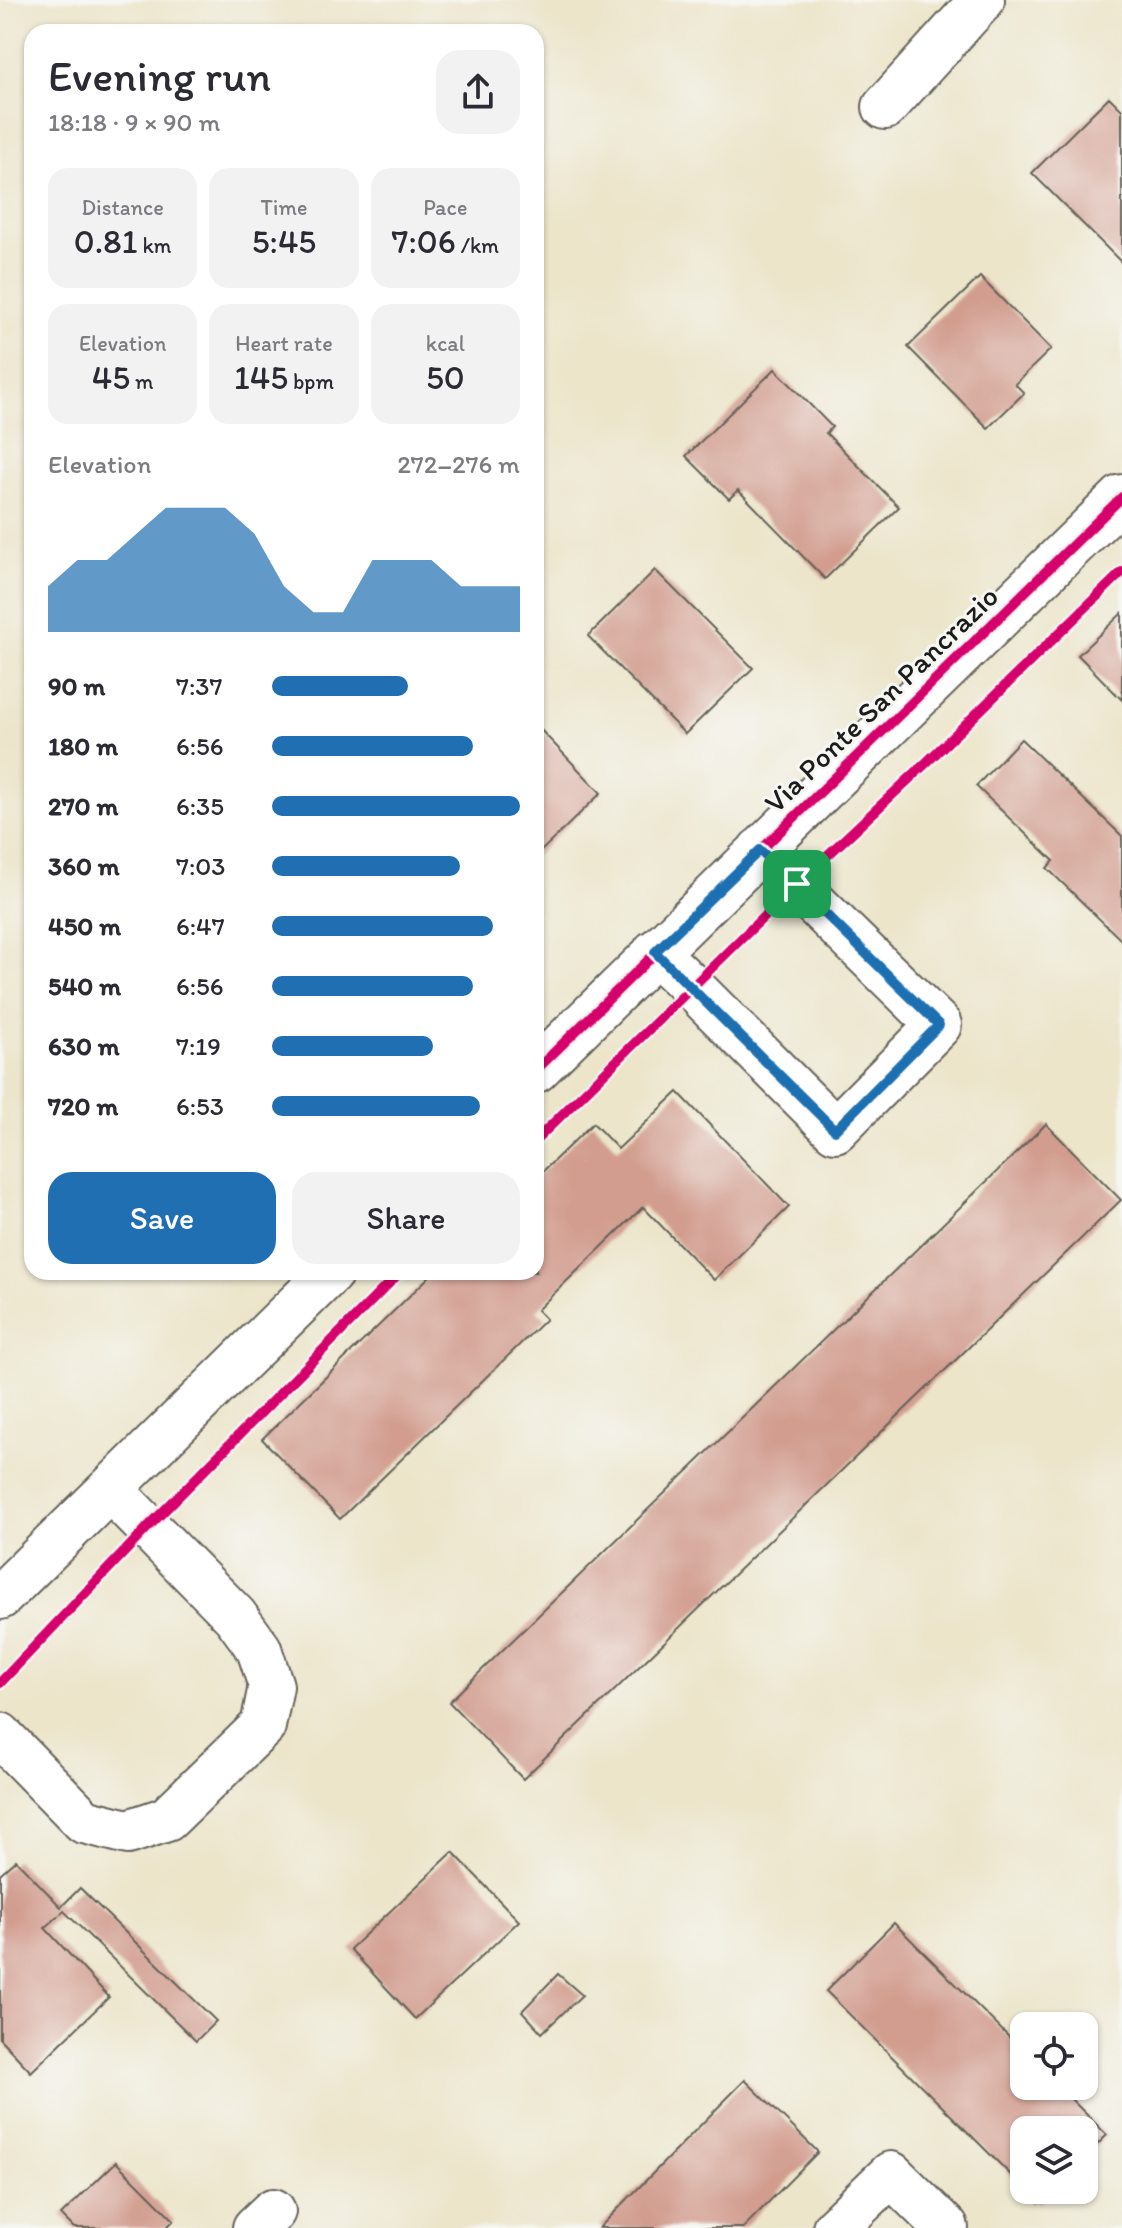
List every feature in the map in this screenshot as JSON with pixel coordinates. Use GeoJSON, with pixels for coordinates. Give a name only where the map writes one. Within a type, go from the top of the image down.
{"type":"FeatureCollection","features":[{"type":"Feature","properties":{"kind":"street"},"geometry":{"type":"LineString","coordinates":[[885,107],[982,0]]}},
{"type":"Feature","properties":{"kind":"street","name":"Via Ponte San Pancrazio"},"geometry":{"type":"LineString","coordinates":[[544,1062],[1122,497]]}},
{"type":"Feature","properties":{"kind":"street","name":"Via Ponte San Pancrazio"},"geometry":{"type":"LineString","coordinates":[[655,952],[835,1130],[939,1025],[760,850]]}},
{"type":"Feature","properties":{"kind":"street"},"geometry":{"type":"LineString","coordinates":[[0,1597],[323,1280]]}},
{"type":"Feature","properties":{"kind":"street"},"geometry":{"type":"LineString","coordinates":[[0,1735],[84,1821],[128,1832],[167,1819],[263,1726],[271,1686],[259,1649],[235,1616],[110,1489]]}},
{"type":"Feature","properties":{"kind":"street"},"geometry":{"type":"LineString","coordinates":[[835,2228],[891,2174],[946,2228]]}},
{"type":"Feature","properties":{"kind":"building"},"geometry":{"type":"Polygon","coordinates":[[[1109,97],[1122,110],[1122,263],[1032,173],[1109,97]]]}},
{"type":"Feature","properties":{"kind":"building"},"geometry":{"type":"Polygon","coordinates":[[[980,277],[1051,349],[1015,384],[1024,393],[988,428],[908,347],[980,277]]]}},
{"type":"Feature","properties":{"kind":"building"},"geometry":{"type":"Polygon","coordinates":[[[775,369],[832,427],[826,433],[899,507],[825,579],[738,490],[729,499],[686,456],[775,369]]]}},
{"type":"Feature","properties":{"kind":"building"},"geometry":{"type":"Polygon","coordinates":[[[655,570],[753,668],[685,734],[588,636],[655,570]]]}},
{"type":"Feature","properties":{"kind":"building"},"geometry":{"type":"Polygon","coordinates":[[[1122,613],[1122,700],[1078,655],[1122,613]]]}},
{"type":"Feature","properties":{"kind":"building"},"geometry":{"type":"Polygon","coordinates":[[[544,733],[601,793],[544,848],[544,733]]]}},
{"type":"Feature","properties":{"kind":"building"},"geometry":{"type":"Polygon","coordinates":[[[1021,739],[1122,836],[1122,941],[1047,868],[1054,861],[976,786],[1021,739]]]}},
{"type":"Feature","properties":{"kind":"building"},"geometry":{"type":"Polygon","coordinates":[[[678,1092],[789,1207],[714,1280],[643,1207],[537,1310],[546,1319],[340,1519],[262,1439],[426,1280],[544,1280],[544,1170],[593,1123],[618,1149],[678,1092]]]}},
{"type":"Feature","properties":{"kind":"building"},"geometry":{"type":"Polygon","coordinates":[[[1046,1124],[1121,1200],[523,1779],[449,1702],[1046,1124]]]}},
{"type":"Feature","properties":{"kind":"building"},"geometry":{"type":"Polygon","coordinates":[[[453,1852],[519,1921],[415,2019],[350,1949],[453,1852]]]}},
{"type":"Feature","properties":{"kind":"building"},"geometry":{"type":"Polygon","coordinates":[[[16,1860],[61,1907],[80,1888],[216,2021],[196,2041],[64,1911],[45,1928],[109,1997],[31,2072],[0,2039],[0,1874],[16,1860]]]}},
{"type":"Feature","properties":{"kind":"building"},"geometry":{"type":"Polygon","coordinates":[[[894,1923],[1010,2038],[1010,2100],[1072,2100],[1088,2116],[1010,2116],[1010,2174],[826,1991],[894,1923]]]}},
{"type":"Feature","properties":{"kind":"building"},"geometry":{"type":"Polygon","coordinates":[[[558,1974],[582,1995],[542,2033],[522,2011],[558,1974]]]}},
{"type":"Feature","properties":{"kind":"building"},"geometry":{"type":"Polygon","coordinates":[[[745,2080],[818,2152],[743,2228],[599,2228],[745,2080]]]}},
{"type":"Feature","properties":{"kind":"building"},"geometry":{"type":"Polygon","coordinates":[[[1098,2126],[1107,2135],[1098,2144],[1098,2126]]]}},
{"type":"Feature","properties":{"kind":"building"},"geometry":{"type":"Polygon","coordinates":[[[116,2162],[174,2220],[166,2228],[74,2228],[61,2215],[116,2162]]]}},
{"type":"Feature","properties":{"kind":"cycle path"},"geometry":{"type":"LineString","coordinates":[[544,1062],[1122,497]]}},
{"type":"Feature","properties":{"kind":"cycle path"},"geometry":{"type":"LineString","coordinates":[[544,1132],[1122,572]]}},
{"type":"Feature","properties":{"kind":"cycle path"},"geometry":{"type":"LineString","coordinates":[[0,1683],[148,1527],[392,1280]]}},
{"type":"Feature","properties":{"kind":"route"},"geometry":{"type":"LineString","coordinates":[[760,850],[797,884],[939,1025],[835,1130],[655,952],[760,850]]}}]}
